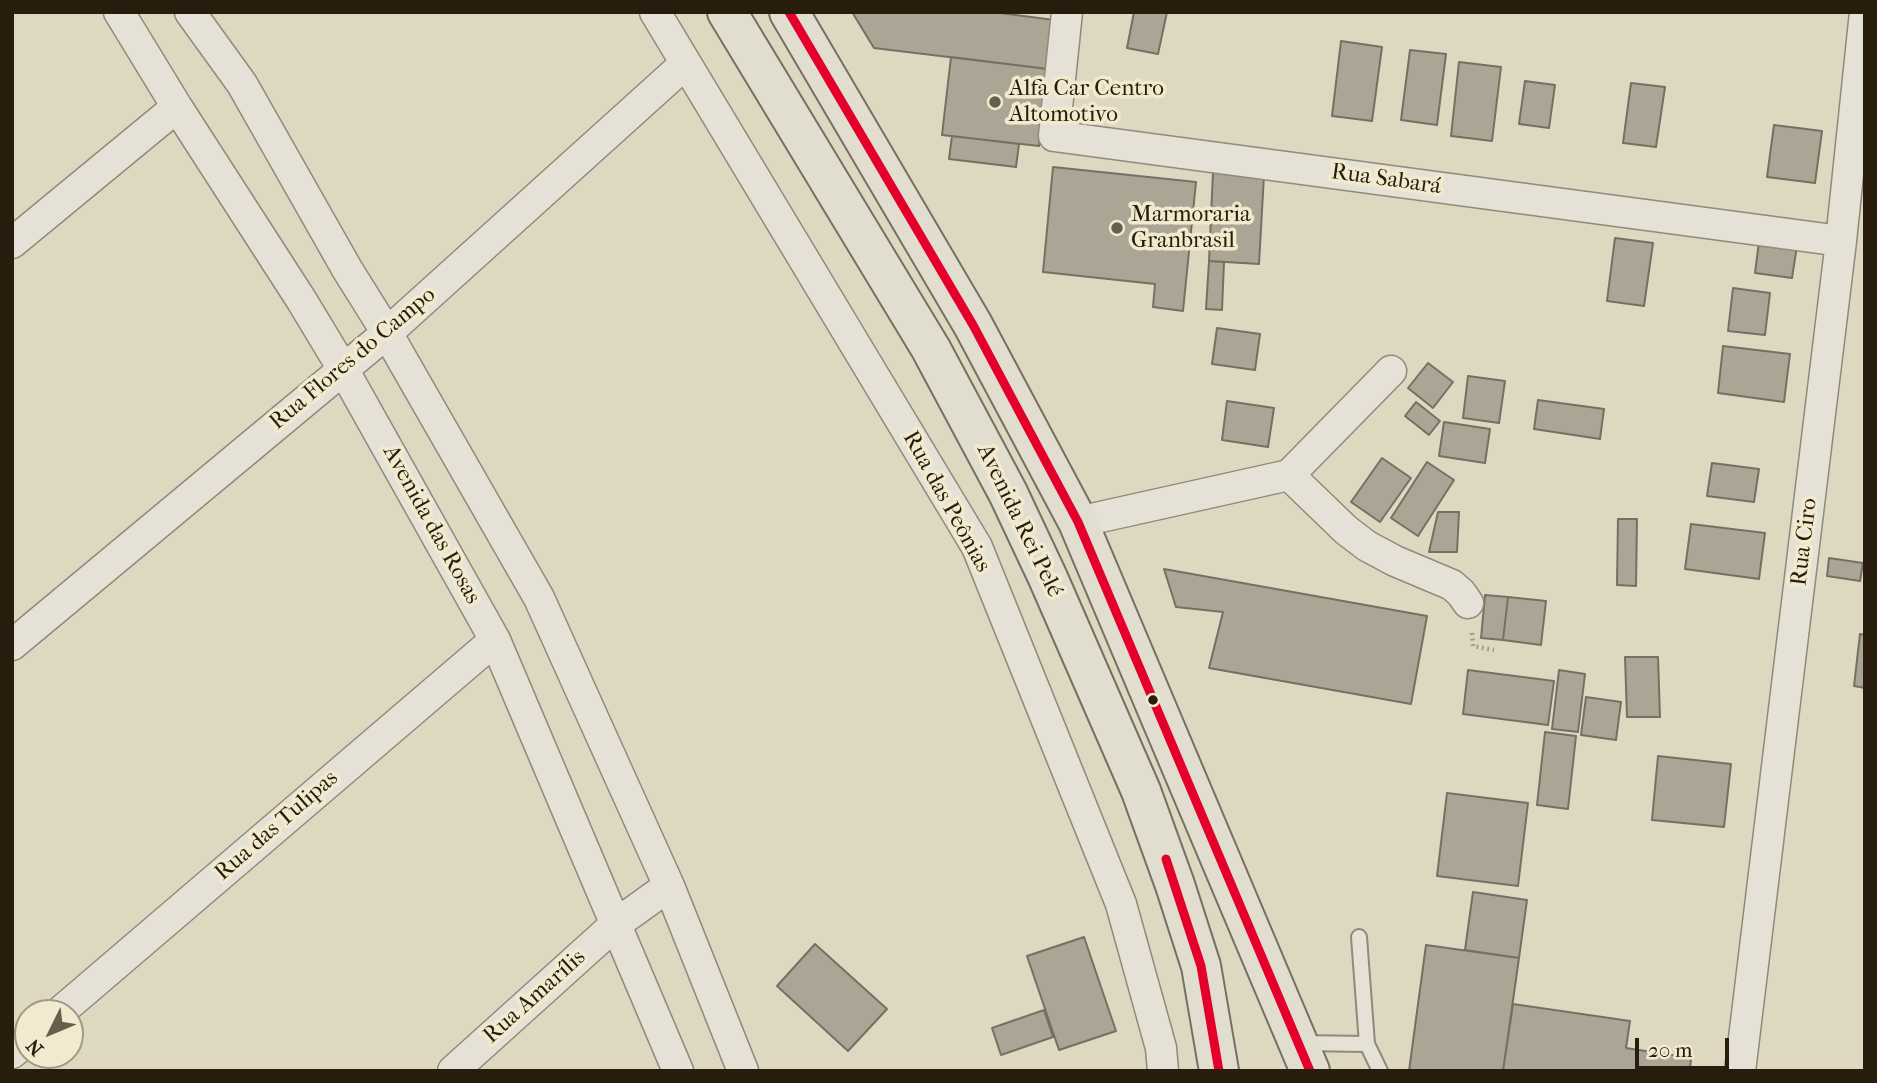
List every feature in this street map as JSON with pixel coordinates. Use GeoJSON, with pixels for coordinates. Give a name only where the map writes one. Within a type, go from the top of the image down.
{"type":"FeatureCollection","features":[{"type":"Feature","properties":{"kind":"main road","name":"Avenida Rei Pelé"},"geometry":{"type":"LineString","coordinates":[[727,12],[931,349],[1008,493],[1048,578],[1141,791],[1175,885],[1201,966],[1219,1071]]}},
{"type":"Feature","properties":{"kind":"main road"},"geometry":{"type":"LineString","coordinates":[[789,12],[973,325],[1078,522],[1304,1057]]}},
{"type":"Feature","properties":{"kind":"street","name":"Avenida das Rosas"},"geometry":{"type":"LineString","coordinates":[[120,12],[343,369],[495,640],[678,1071]]}},
{"type":"Feature","properties":{"kind":"street"},"geometry":{"type":"LineString","coordinates":[[190,12],[242,84],[540,598],[669,886],[743,1071]]}},
{"type":"Feature","properties":{"kind":"street","name":"Rua das Peônias"},"geometry":{"type":"LineString","coordinates":[[654,12],[977,547],[1121,904],[1161,1048],[1163,1071]]}},
{"type":"Feature","properties":{"kind":"street","name":"Rua Sabará"},"geometry":{"type":"LineString","coordinates":[[1067,12],[1054,136],[1841,241]]}},
{"type":"Feature","properties":{"kind":"street","name":"Rua Ciro"},"geometry":{"type":"LineString","coordinates":[[1740,1071],[1841,241],[1865,12]]}},
{"type":"Feature","properties":{"kind":"street","name":"Rua Flores do Campo"},"geometry":{"type":"LineString","coordinates":[[12,645],[387,333],[685,64]]}},
{"type":"Feature","properties":{"kind":"street"},"geometry":{"type":"LineString","coordinates":[[12,243],[177,107]]}},
{"type":"Feature","properties":{"kind":"street"},"geometry":{"type":"LineString","coordinates":[[1078,522],[1289,475],[1391,371]]}},
{"type":"Feature","properties":{"kind":"street"},"geometry":{"type":"LineString","coordinates":[[1289,475],[1346,530],[1367,546],[1452,585],[1468,603]]}},
{"type":"Feature","properties":{"kind":"street","name":"Rua das Tulipas"},"geometry":{"type":"LineString","coordinates":[[75,999],[495,640]]}},
{"type":"Feature","properties":{"kind":"street","name":"Rua Amarílis"},"geometry":{"type":"LineString","coordinates":[[453,1071],[616,924],[669,886]]}},
{"type":"Feature","properties":{"kind":"lane"},"geometry":{"type":"LineString","coordinates":[[1359,937],[1367,1044],[1380,1071]]}},
{"type":"Feature","properties":{"kind":"lane"},"geometry":{"type":"LineString","coordinates":[[1304,1057],[1367,1044]]}},
{"type":"Feature","properties":{"kind":"building"},"geometry":{"type":"Polygon","coordinates":[[[852,12],[993,12],[1054,20],[1048,69],[874,48],[852,12]]]}},
{"type":"Feature","properties":{"kind":"building"},"geometry":{"type":"Polygon","coordinates":[[[1134,12],[1167,12],[1158,54],[1127,48],[1134,12]]]}},
{"type":"Feature","properties":{"kind":"building"},"geometry":{"type":"Polygon","coordinates":[[[1341,41],[1382,47],[1372,121],[1332,116],[1341,41]]]}},
{"type":"Feature","properties":{"kind":"building"},"geometry":{"type":"Polygon","coordinates":[[[1410,50],[1446,54],[1437,125],[1401,120],[1410,50]]]}},
{"type":"Feature","properties":{"kind":"building","name":"Alfa Car Centro Altomotivo"},"geometry":{"type":"Polygon","coordinates":[[[951,57],[1048,69],[1039,146],[942,135],[951,57]]]}},
{"type":"Feature","properties":{"kind":"building"},"geometry":{"type":"Polygon","coordinates":[[[1459,62],[1501,67],[1492,141],[1451,136],[1459,62]]]}},
{"type":"Feature","properties":{"kind":"building"},"geometry":{"type":"Polygon","coordinates":[[[1525,81],[1555,85],[1549,128],[1519,124],[1525,81]]]}},
{"type":"Feature","properties":{"kind":"building"},"geometry":{"type":"Polygon","coordinates":[[[1631,83],[1665,87],[1656,147],[1623,143],[1631,83]]]}},
{"type":"Feature","properties":{"kind":"building"},"geometry":{"type":"Polygon","coordinates":[[[1774,125],[1822,131],[1815,183],[1767,177],[1774,125]]]}},
{"type":"Feature","properties":{"kind":"building"},"geometry":{"type":"Polygon","coordinates":[[[952,136],[1019,144],[1016,167],[949,159],[952,136]]]}},
{"type":"Feature","properties":{"kind":"building"},"geometry":{"type":"Polygon","coordinates":[[[1053,167],[1196,182],[1183,311],[1153,307],[1155,284],[1043,272],[1053,167]]]}},
{"type":"Feature","properties":{"kind":"building"},"geometry":{"type":"Polygon","coordinates":[[[1213,172],[1264,175],[1259,264],[1209,261],[1213,172]]]}},
{"type":"Feature","properties":{"kind":"building"},"geometry":{"type":"Polygon","coordinates":[[[1760,234],[1798,239],[1792,278],[1755,273],[1760,234]]]}},
{"type":"Feature","properties":{"kind":"building"},"geometry":{"type":"Polygon","coordinates":[[[1615,238],[1653,243],[1644,306],[1607,301],[1615,238]]]}},
{"type":"Feature","properties":{"kind":"building"},"geometry":{"type":"Polygon","coordinates":[[[1209,261],[1224,262],[1222,310],[1206,309],[1209,261]]]}},
{"type":"Feature","properties":{"kind":"building"},"geometry":{"type":"Polygon","coordinates":[[[1733,288],[1770,293],[1765,335],[1728,331],[1733,288]]]}},
{"type":"Feature","properties":{"kind":"building"},"geometry":{"type":"Polygon","coordinates":[[[1217,328],[1260,334],[1255,370],[1212,364],[1217,328]]]}},
{"type":"Feature","properties":{"kind":"building"},"geometry":{"type":"Polygon","coordinates":[[[1723,346],[1790,354],[1784,402],[1718,393],[1723,346]]]}},
{"type":"Feature","properties":{"kind":"building"},"geometry":{"type":"Polygon","coordinates":[[[1428,363],[1453,382],[1433,408],[1408,388],[1428,363]]]}},
{"type":"Feature","properties":{"kind":"building"},"geometry":{"type":"Polygon","coordinates":[[[1468,376],[1505,381],[1499,423],[1463,418],[1468,376]]]}},
{"type":"Feature","properties":{"kind":"building"},"geometry":{"type":"Polygon","coordinates":[[[1538,400],[1604,409],[1600,439],[1534,429],[1538,400]]]}},
{"type":"Feature","properties":{"kind":"building"},"geometry":{"type":"Polygon","coordinates":[[[1227,401],[1274,408],[1268,447],[1222,440],[1227,401]]]}},
{"type":"Feature","properties":{"kind":"building"},"geometry":{"type":"Polygon","coordinates":[[[1416,402],[1440,421],[1429,435],[1405,416],[1416,402]]]}},
{"type":"Feature","properties":{"kind":"building"},"geometry":{"type":"Polygon","coordinates":[[[1444,422],[1490,429],[1485,463],[1439,456],[1444,422]]]}},
{"type":"Feature","properties":{"kind":"building"},"geometry":{"type":"Polygon","coordinates":[[[1382,458],[1411,478],[1380,522],[1351,502],[1382,458]]]}},
{"type":"Feature","properties":{"kind":"building"},"geometry":{"type":"Polygon","coordinates":[[[1427,462],[1454,480],[1418,536],[1391,518],[1427,462]]]}},
{"type":"Feature","properties":{"kind":"building"},"geometry":{"type":"Polygon","coordinates":[[[1712,463],[1759,469],[1754,502],[1707,496],[1712,463]]]}},
{"type":"Feature","properties":{"kind":"building"},"geometry":{"type":"Polygon","coordinates":[[[1438,512],[1459,512],[1457,552],[1429,552],[1438,512]]]}},
{"type":"Feature","properties":{"kind":"building"},"geometry":{"type":"Polygon","coordinates":[[[1618,519],[1637,519],[1636,586],[1617,585],[1618,519]]]}},
{"type":"Feature","properties":{"kind":"building"},"geometry":{"type":"Polygon","coordinates":[[[1691,524],[1765,533],[1759,579],[1685,569],[1691,524]]]}},
{"type":"Feature","properties":{"kind":"building"},"geometry":{"type":"Polygon","coordinates":[[[1829,558],[1863,563],[1860,581],[1827,576],[1829,558]]]}},
{"type":"Feature","properties":{"kind":"building"},"geometry":{"type":"Polygon","coordinates":[[[1164,569],[1427,616],[1411,704],[1209,668],[1223,612],[1176,607],[1164,569]]]}},
{"type":"Feature","properties":{"kind":"building"},"geometry":{"type":"Polygon","coordinates":[[[1485,595],[1508,597],[1503,640],[1481,638],[1485,595]]]}},
{"type":"Feature","properties":{"kind":"building"},"geometry":{"type":"Polygon","coordinates":[[[1508,597],[1546,601],[1541,645],[1503,640],[1508,597]]]}},
{"type":"Feature","properties":{"kind":"building"},"geometry":{"type":"Polygon","coordinates":[[[1860,634],[1865,635],[1865,688],[1854,686],[1860,634]]]}},
{"type":"Feature","properties":{"kind":"building"},"geometry":{"type":"Polygon","coordinates":[[[1625,657],[1658,657],[1660,717],[1627,717],[1625,657]]]}},
{"type":"Feature","properties":{"kind":"building"},"geometry":{"type":"Polygon","coordinates":[[[1468,670],[1554,681],[1548,725],[1463,714],[1468,670]]]}},
{"type":"Feature","properties":{"kind":"building"},"geometry":{"type":"Polygon","coordinates":[[[1559,670],[1585,674],[1578,732],[1552,729],[1559,670]]]}},
{"type":"Feature","properties":{"kind":"building"},"geometry":{"type":"Polygon","coordinates":[[[1586,697],[1621,702],[1616,740],[1581,735],[1586,697]]]}},
{"type":"Feature","properties":{"kind":"building"},"geometry":{"type":"Polygon","coordinates":[[[1545,732],[1576,736],[1568,809],[1537,805],[1545,732]]]}},
{"type":"Feature","properties":{"kind":"building"},"geometry":{"type":"Polygon","coordinates":[[[1658,756],[1731,764],[1724,827],[1652,820],[1658,756]]]}},
{"type":"Feature","properties":{"kind":"building"},"geometry":{"type":"Polygon","coordinates":[[[1447,793],[1528,803],[1518,886],[1437,876],[1447,793]]]}},
{"type":"Feature","properties":{"kind":"building"},"geometry":{"type":"Polygon","coordinates":[[[1473,892],[1527,900],[1519,958],[1465,950],[1473,892]]]}},
{"type":"Feature","properties":{"kind":"building"},"geometry":{"type":"Polygon","coordinates":[[[1084,937],[1116,1031],[1059,1050],[1027,956],[1084,937]]]}},
{"type":"Feature","properties":{"kind":"building"},"geometry":{"type":"Polygon","coordinates":[[[815,944],[887,1009],[848,1051],[777,986],[815,944]]]}},
{"type":"Feature","properties":{"kind":"building"},"geometry":{"type":"Polygon","coordinates":[[[1426,945],[1519,958],[1503,1071],[1409,1071],[1426,945]]]}},
{"type":"Feature","properties":{"kind":"building"},"geometry":{"type":"Polygon","coordinates":[[[1513,1004],[1630,1021],[1626,1048],[1691,1058],[1690,1071],[1503,1071],[1513,1004]]]}},
{"type":"Feature","properties":{"kind":"building"},"geometry":{"type":"Polygon","coordinates":[[[1044,1010],[1053,1037],[1001,1055],[992,1028],[1044,1010]]]}},
{"type":"Feature","properties":{"kind":"transit line"},"geometry":{"type":"LineString","coordinates":[[789,12],[973,325],[1078,522],[1310,1071]]}},
{"type":"Feature","properties":{"kind":"transit line"},"geometry":{"type":"LineString","coordinates":[[1166,859],[1201,966],[1219,1071]]}},
{"type":"Feature","properties":{"kind":"place","name":"Alfa Car Centro Altomotivo"},"geometry":{"type":"Point","coordinates":[995,102]}},
{"type":"Feature","properties":{"kind":"place","name":"Marmoraria Granbrasil"},"geometry":{"type":"Point","coordinates":[1117,228]}}]}
